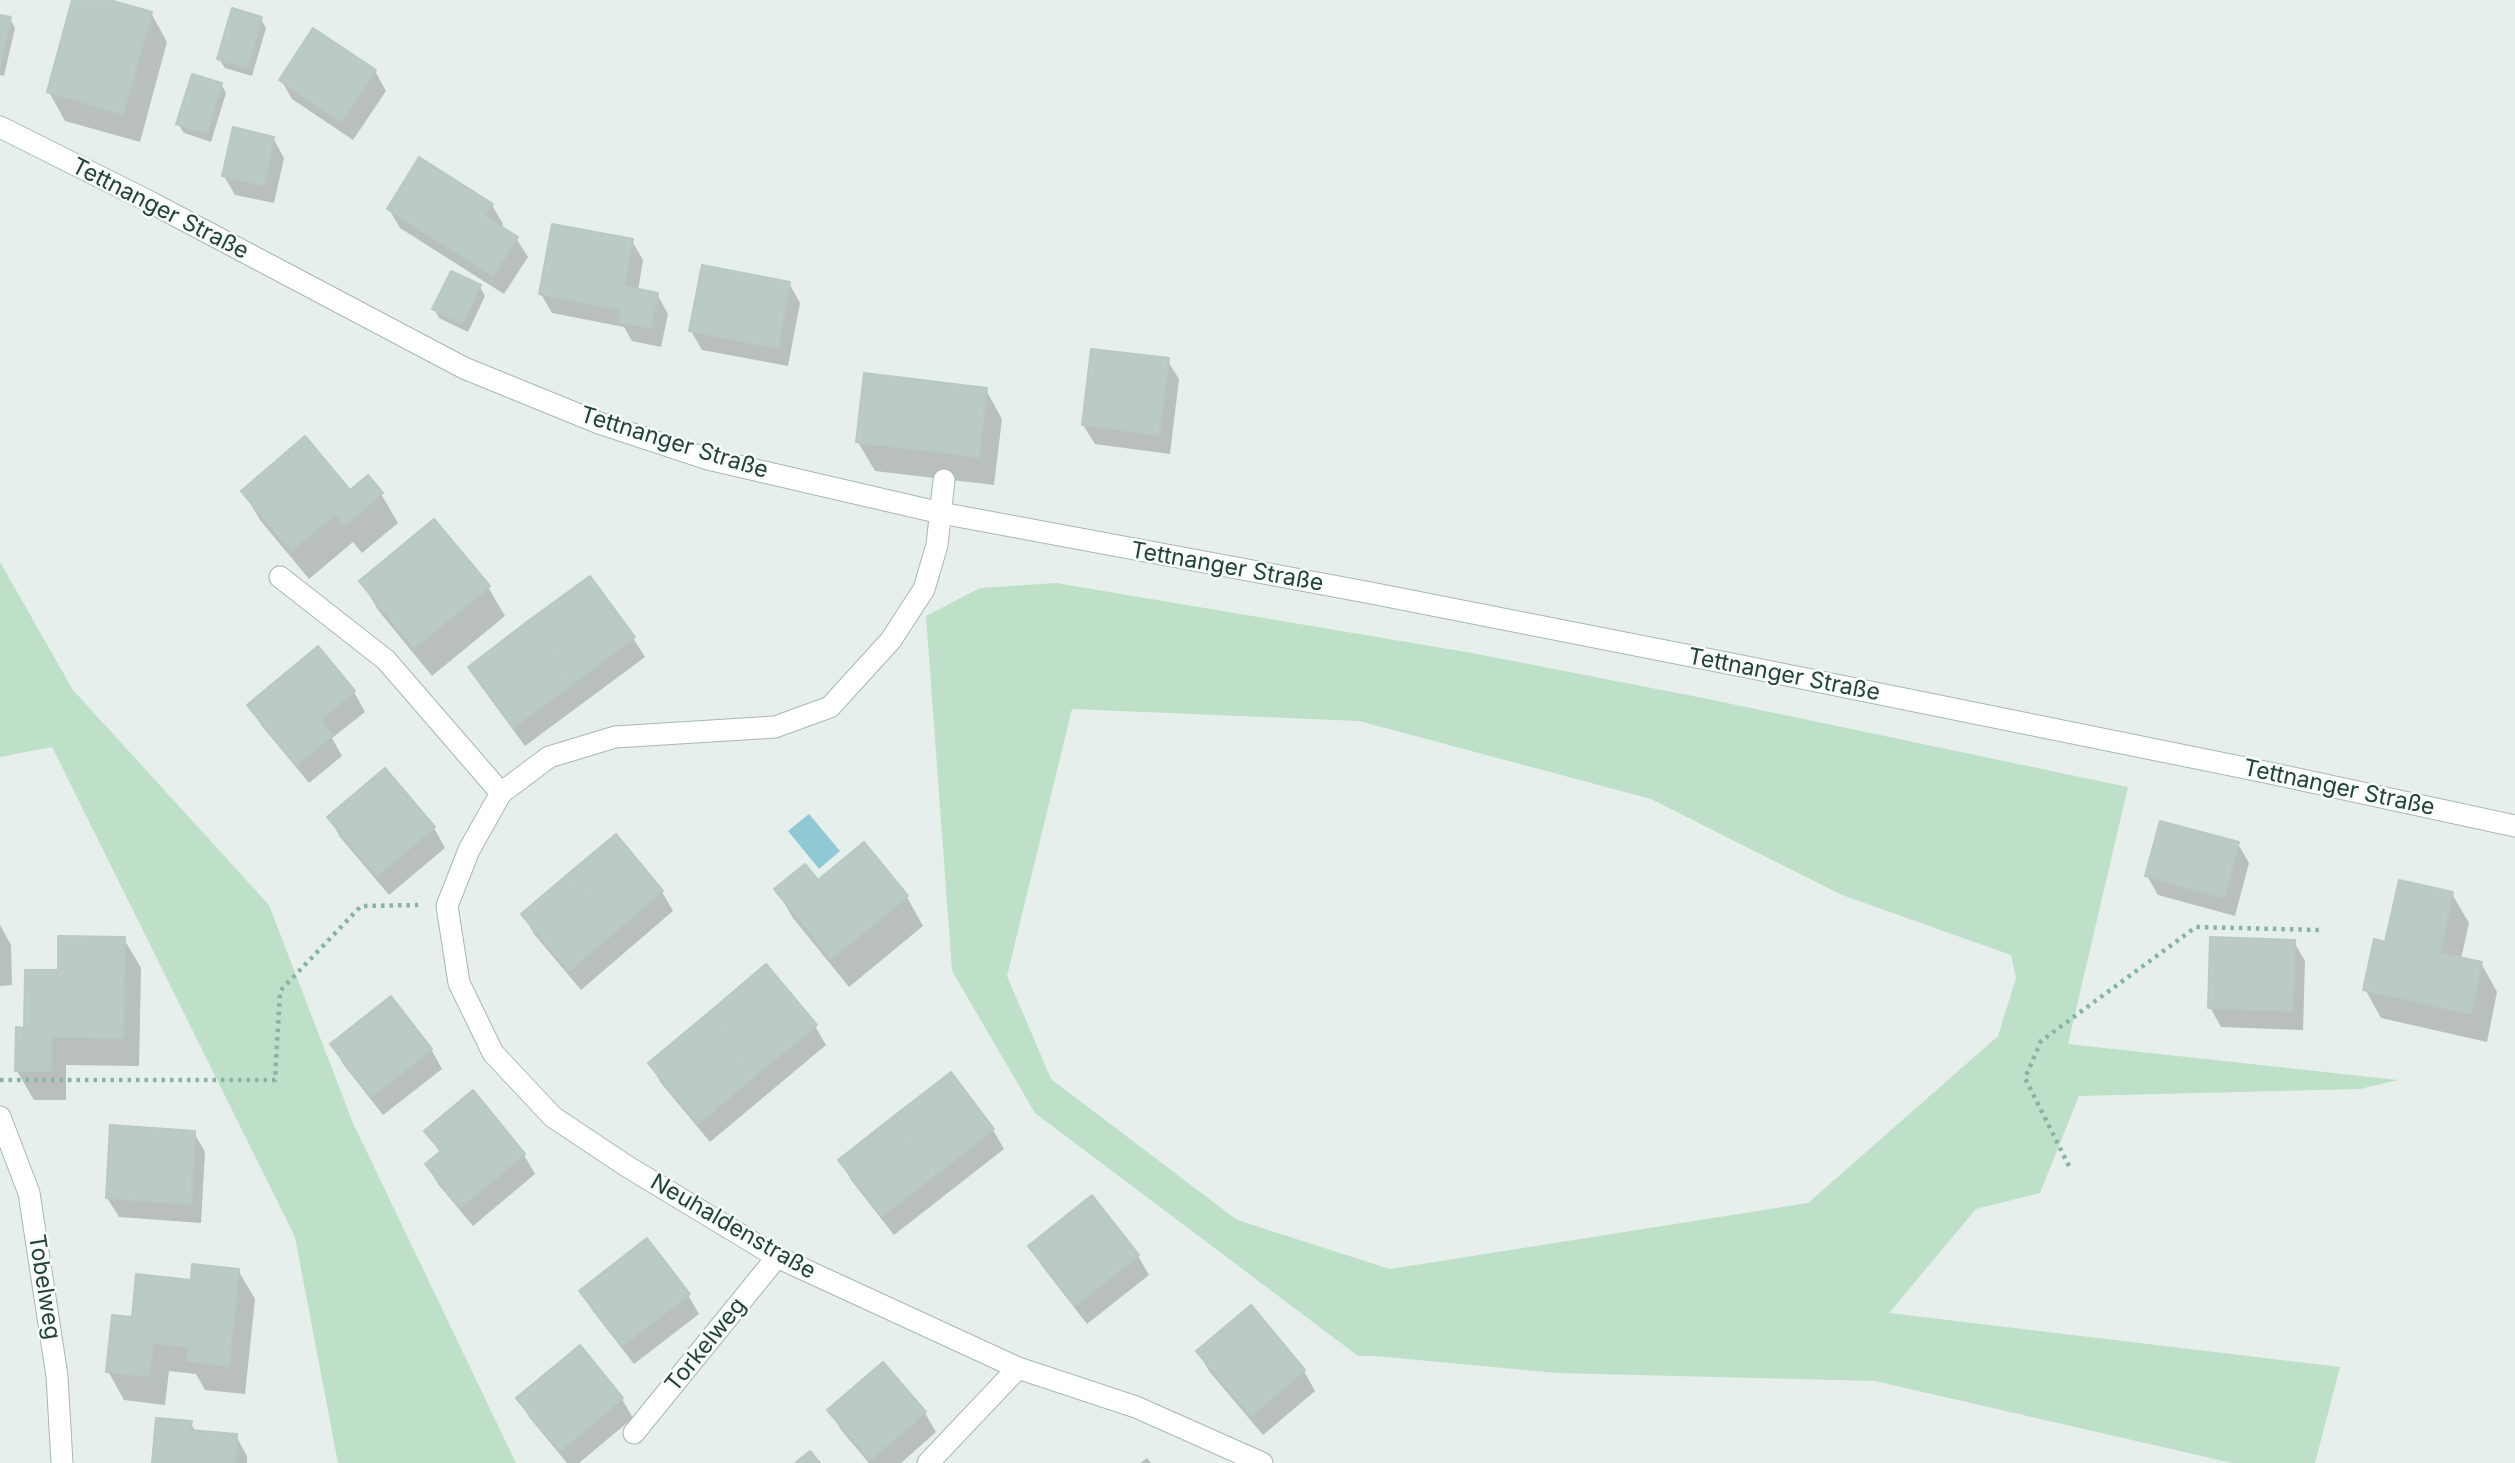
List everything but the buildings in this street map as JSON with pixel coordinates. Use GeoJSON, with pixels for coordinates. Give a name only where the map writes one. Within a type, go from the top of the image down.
{"type":"FeatureCollection","features":[{"type":"Feature","properties":{"kind":"street","name":"Tettnanger Straße"},"geometry":{"type":"LineString","coordinates":[[0,127],[150,202],[476,373],[599,423],[708,459],[941,513],[1371,593],[1747,667],[2270,773],[2515,826]]}},
{"type":"Feature","properties":{"kind":"street","name":"Neuhaldenstraße"},"geometry":{"type":"LineString","coordinates":[[944,480],[937,545],[924,589],[891,640],[830,707],[775,727],[615,737],[549,757],[501,793],[469,850],[447,906],[458,983],[493,1053],[553,1117],[625,1165],[777,1257],[1018,1368],[1136,1407],[1262,1463]]}},
{"type":"Feature","properties":{"kind":"street"},"geometry":{"type":"LineString","coordinates":[[280,577],[386,660],[501,793]]}},
{"type":"Feature","properties":{"kind":"street","name":"Tobelweg"},"geometry":{"type":"LineString","coordinates":[[0,1118],[29,1192],[57,1376],[62,1463]]}},
{"type":"Feature","properties":{"kind":"street","name":"Torkelweg"},"geometry":{"type":"LineString","coordinates":[[634,1433],[777,1257]]}},
{"type":"Feature","properties":{"kind":"street"},"geometry":{"type":"LineString","coordinates":[[928,1463],[1018,1368]]}},
{"type":"Feature","properties":{"kind":"path"},"geometry":{"type":"LineString","coordinates":[[0,1080],[275,1080],[280,991],[361,906],[447,906]]}},
{"type":"Feature","properties":{"kind":"path"},"geometry":{"type":"LineString","coordinates":[[2069,1166],[2025,1078],[2041,1041],[2196,927],[2320,930]]}},
{"type":"Feature","properties":{"kind":"green space"},"geometry":{"type":"Polygon","coordinates":[[[0,562],[73,690],[269,905],[353,1123],[516,1463],[338,1463],[295,1237],[52,747],[0,757],[0,562]]]}},
{"type":"Feature","properties":{"kind":"green space"},"geometry":{"type":"Polygon","coordinates":[[[1056,583],[1472,653],[1708,699],[2128,787],[2068,1044],[2398,1080],[2360,1089],[2079,1096],[2040,1193],[1976,1209],[1889,1313],[2340,1367],[2315,1463],[2232,1463],[1875,1381],[1556,1373],[1358,1356],[1035,1113],[952,971],[926,616],[980,588],[1056,583]],[[1072,709],[1007,976],[1051,1079],[1237,1220],[1390,1269],[1808,1203],[1998,1036],[2016,978],[2011,955],[1842,895],[1651,799],[1359,721],[1072,709]]]}},
{"type":"Feature","properties":{"kind":"water"},"geometry":{"type":"Polygon","coordinates":[[[809,814],[840,851],[819,869],[788,831],[809,814]]]}}]}
